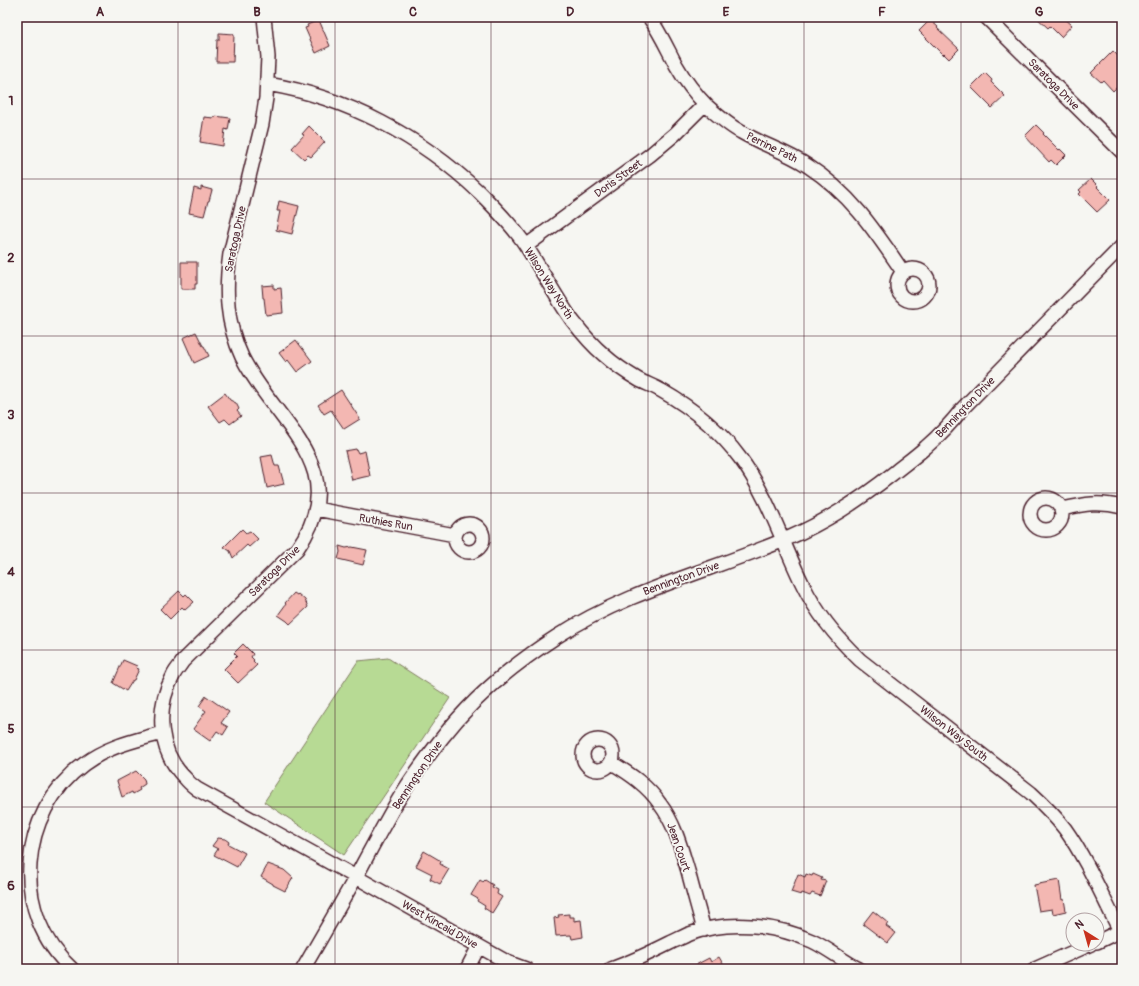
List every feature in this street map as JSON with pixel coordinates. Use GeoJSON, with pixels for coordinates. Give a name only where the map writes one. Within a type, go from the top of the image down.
{"type":"FeatureCollection","features":[{"type":"Feature","properties":{"kind":"street","name":"Saratoga Drive"},"geometry":{"type":"LineString","coordinates":[[264,17],[268,57],[267,84],[262,124],[230,254],[227,276],[227,298],[230,320],[242,357],[252,374],[307,452],[313,466],[318,494],[316,509],[312,525],[306,537],[297,549],[183,661],[173,675],[163,700],[161,716],[162,733],[167,750],[175,765],[185,778],[197,789],[356,877]]}},
{"type":"Feature","properties":{"kind":"street","name":"Perrine Path"},"geometry":{"type":"LineString","coordinates":[[649,17],[655,25],[687,83],[705,104],[740,132],[787,154],[808,166],[828,181],[863,215],[903,272]]}},
{"type":"Feature","properties":{"kind":"street","name":"Saratoga Drive"},"geometry":{"type":"LineString","coordinates":[[986,17],[1122,152]]}},
{"type":"Feature","properties":{"kind":"street","name":"Wilson Way North"},"geometry":{"type":"LineString","coordinates":[[267,84],[314,95],[348,107],[375,119],[407,136],[437,156],[465,179],[511,226],[526,246],[572,320],[588,339],[605,356],[622,369],[681,403],[702,419],[726,442],[739,457],[751,475],[764,498],[783,540]]}},
{"type":"Feature","properties":{"kind":"street","name":"Doris Street"},"geometry":{"type":"LineString","coordinates":[[526,246],[650,155],[675,134],[705,104]]}},
{"type":"Feature","properties":{"kind":"street","name":"Bennington Drive"},"geometry":{"type":"LineString","coordinates":[[303,969],[399,798],[443,736],[490,687],[522,660],[557,636],[587,619],[634,596],[783,540],[821,523],[870,492],[925,448],[948,426],[963,408],[1122,246]]}},
{"type":"Feature","properties":{"kind":"street"},"geometry":{"type":"LineString","coordinates":[[1062,509],[1082,504],[1097,503],[1112,504],[1122,507]]}},
{"type":"Feature","properties":{"kind":"street","name":"Ruthies Run"},"geometry":{"type":"LineString","coordinates":[[316,509],[455,535]]}},
{"type":"Feature","properties":{"kind":"street","name":"Wilson Way South"},"geometry":{"type":"LineString","coordinates":[[783,540],[803,586],[816,608],[844,646],[1048,808],[1064,828],[1076,847],[1121,931]]}},
{"type":"Feature","properties":{"kind":"street"},"geometry":{"type":"LineString","coordinates":[[72,969],[63,962],[52,948],[37,919],[32,901],[30,862],[32,844],[39,823],[47,806],[58,790],[83,764],[114,746],[162,733]]}},
{"type":"Feature","properties":{"kind":"street","name":"Jean Court"},"geometry":{"type":"LineString","coordinates":[[612,763],[634,777],[648,790],[660,804],[671,822],[679,839],[704,930]]}},
{"type":"Feature","properties":{"kind":"street","name":"West Kincaid Drive"},"geometry":{"type":"LineString","coordinates":[[356,877],[507,962],[526,969]]}},
{"type":"Feature","properties":{"kind":"street"},"geometry":{"type":"LineString","coordinates":[[611,969],[704,930],[744,926],[767,928],[790,933],[812,941],[859,969]]}},
{"type":"Feature","properties":{"kind":"street"},"geometry":{"type":"LineString","coordinates":[[1105,938],[1121,931]]}},
{"type":"Feature","properties":{"kind":"street"},"geometry":{"type":"LineString","coordinates":[[467,969],[478,946]]}},
{"type":"Feature","properties":{"kind":"street"},"geometry":{"type":"LineString","coordinates":[[1034,969],[1073,952]]}},
{"type":"Feature","properties":{"kind":"green space"},"geometry":{"type":"Polygon","coordinates":[[[388,658],[450,698],[344,855],[264,802],[358,661],[388,658]]]}},
{"type":"Feature","properties":{"kind":"building"},"geometry":{"type":"Polygon","coordinates":[[[1036,17],[1063,17],[1072,25],[1061,37],[1050,26],[1048,28],[1036,17]]]}},
{"type":"Feature","properties":{"kind":"building"},"geometry":{"type":"Polygon","coordinates":[[[319,20],[330,46],[316,53],[305,28],[308,27],[307,25],[319,20]]]}},
{"type":"Feature","properties":{"kind":"building"},"geometry":{"type":"Polygon","coordinates":[[[930,20],[959,49],[949,59],[919,31],[930,20]]]}},
{"type":"Feature","properties":{"kind":"building"},"geometry":{"type":"Polygon","coordinates":[[[219,33],[234,34],[233,62],[216,62],[217,40],[219,40],[219,33]]]}},
{"type":"Feature","properties":{"kind":"building"},"geometry":{"type":"Polygon","coordinates":[[[1113,51],[1122,60],[1122,82],[1113,91],[1103,80],[1101,82],[1091,73],[1113,51]]]}},
{"type":"Feature","properties":{"kind":"building"},"geometry":{"type":"Polygon","coordinates":[[[985,73],[992,80],[991,82],[1005,96],[992,108],[971,87],[985,73]]]}},
{"type":"Feature","properties":{"kind":"building"},"geometry":{"type":"Polygon","coordinates":[[[215,116],[230,118],[228,130],[225,129],[223,146],[200,142],[204,117],[214,118],[215,116]]]}},
{"type":"Feature","properties":{"kind":"building"},"geometry":{"type":"Polygon","coordinates":[[[1036,125],[1059,150],[1060,149],[1066,155],[1056,165],[1051,160],[1049,162],[1025,136],[1036,125]]]}},
{"type":"Feature","properties":{"kind":"building"},"geometry":{"type":"Polygon","coordinates":[[[309,126],[325,142],[311,157],[308,155],[304,159],[292,148],[304,135],[302,134],[309,126]]]}},
{"type":"Feature","properties":{"kind":"building"},"geometry":{"type":"Polygon","coordinates":[[[1091,179],[1110,200],[1097,212],[1079,194],[1081,192],[1079,190],[1091,179]]]}},
{"type":"Feature","properties":{"kind":"building"},"geometry":{"type":"Polygon","coordinates":[[[201,187],[212,190],[204,216],[189,213],[194,188],[201,190],[201,187]]]}},
{"type":"Feature","properties":{"kind":"building"},"geometry":{"type":"Polygon","coordinates":[[[279,201],[299,206],[292,234],[276,230],[280,211],[277,211],[279,201]]]}},
{"type":"Feature","properties":{"kind":"building"},"geometry":{"type":"Polygon","coordinates":[[[181,262],[197,262],[197,284],[195,284],[195,289],[181,289],[181,262]]]}},
{"type":"Feature","properties":{"kind":"building"},"geometry":{"type":"Polygon","coordinates":[[[274,285],[274,289],[281,288],[283,313],[266,315],[262,286],[274,285]]]}},
{"type":"Feature","properties":{"kind":"building"},"geometry":{"type":"Polygon","coordinates":[[[196,332],[209,356],[194,363],[183,338],[196,332]]]}},
{"type":"Feature","properties":{"kind":"building"},"geometry":{"type":"Polygon","coordinates":[[[296,340],[312,361],[297,372],[288,360],[286,362],[279,353],[296,340]]]}},
{"type":"Feature","properties":{"kind":"building"},"geometry":{"type":"Polygon","coordinates":[[[341,390],[360,419],[344,429],[331,410],[324,414],[318,405],[341,390]]]}},
{"type":"Feature","properties":{"kind":"building"},"geometry":{"type":"Polygon","coordinates":[[[225,393],[230,400],[236,403],[239,409],[237,411],[241,416],[230,424],[225,419],[220,422],[208,406],[225,393]]]}},
{"type":"Feature","properties":{"kind":"building"},"geometry":{"type":"Polygon","coordinates":[[[356,449],[358,453],[365,451],[370,476],[352,480],[345,451],[356,449]]]}},
{"type":"Feature","properties":{"kind":"building"},"geometry":{"type":"Polygon","coordinates":[[[272,455],[275,466],[279,466],[284,484],[267,488],[261,457],[272,455]]]}},
{"type":"Feature","properties":{"kind":"building"},"geometry":{"type":"Polygon","coordinates":[[[242,529],[246,533],[250,531],[258,539],[249,547],[247,545],[233,558],[230,551],[224,547],[242,529]]]}},
{"type":"Feature","properties":{"kind":"building"},"geometry":{"type":"Polygon","coordinates":[[[339,546],[367,550],[363,565],[338,559],[340,552],[339,546]]]}},
{"type":"Feature","properties":{"kind":"building"},"geometry":{"type":"Polygon","coordinates":[[[179,591],[184,596],[186,594],[194,602],[185,610],[182,607],[170,619],[160,609],[179,591]]]}},
{"type":"Feature","properties":{"kind":"building"},"geometry":{"type":"Polygon","coordinates":[[[294,593],[297,595],[298,594],[305,600],[308,607],[290,624],[278,615],[286,604],[285,603],[294,593]]]}},
{"type":"Feature","properties":{"kind":"building"},"geometry":{"type":"Polygon","coordinates":[[[243,644],[253,654],[251,657],[257,665],[238,683],[224,669],[237,656],[234,653],[243,644]]]}},
{"type":"Feature","properties":{"kind":"building"},"geometry":{"type":"Polygon","coordinates":[[[123,660],[137,666],[136,668],[139,669],[134,680],[126,691],[113,683],[123,660]]]}},
{"type":"Feature","properties":{"kind":"building"},"geometry":{"type":"Polygon","coordinates":[[[206,696],[229,712],[221,723],[228,727],[223,735],[217,731],[210,741],[193,729],[206,711],[199,706],[206,696]]]}},
{"type":"Feature","properties":{"kind":"building"},"geometry":{"type":"Polygon","coordinates":[[[136,771],[144,779],[145,784],[139,788],[140,790],[133,794],[132,792],[122,797],[117,781],[136,771]]]}},
{"type":"Feature","properties":{"kind":"building"},"geometry":{"type":"Polygon","coordinates":[[[218,838],[225,839],[229,842],[228,844],[245,853],[237,867],[214,855],[218,849],[212,846],[218,838]]]}},
{"type":"Feature","properties":{"kind":"building"},"geometry":{"type":"Polygon","coordinates":[[[424,851],[441,861],[440,864],[449,869],[440,884],[430,879],[432,874],[416,866],[424,851]]]}},
{"type":"Feature","properties":{"kind":"building"},"geometry":{"type":"Polygon","coordinates":[[[268,864],[284,870],[293,878],[285,891],[261,877],[268,864]]]}},
{"type":"Feature","properties":{"kind":"building"},"geometry":{"type":"Polygon","coordinates":[[[798,874],[805,877],[806,874],[812,876],[813,874],[822,878],[821,880],[826,881],[820,896],[812,893],[810,896],[802,893],[801,895],[791,892],[798,874]]]}},
{"type":"Feature","properties":{"kind":"building"},"geometry":{"type":"Polygon","coordinates":[[[480,880],[483,882],[485,880],[493,885],[492,887],[498,890],[497,894],[502,897],[492,913],[477,901],[478,899],[471,895],[480,880]]]}},
{"type":"Feature","properties":{"kind":"building"},"geometry":{"type":"Polygon","coordinates":[[[1059,880],[1062,900],[1064,899],[1066,911],[1053,914],[1052,909],[1039,911],[1034,885],[1059,880]]]}},
{"type":"Feature","properties":{"kind":"building"},"geometry":{"type":"Polygon","coordinates":[[[873,911],[888,923],[886,926],[896,933],[888,943],[863,924],[873,911]]]}},
{"type":"Feature","properties":{"kind":"building"},"geometry":{"type":"Polygon","coordinates":[[[569,914],[569,917],[574,917],[574,921],[581,920],[583,937],[572,939],[571,935],[556,936],[554,918],[559,917],[558,915],[569,914]]]}},
{"type":"Feature","properties":{"kind":"building"},"geometry":{"type":"Polygon","coordinates":[[[719,957],[726,969],[688,969],[709,958],[711,962],[719,957]]]}}]}
